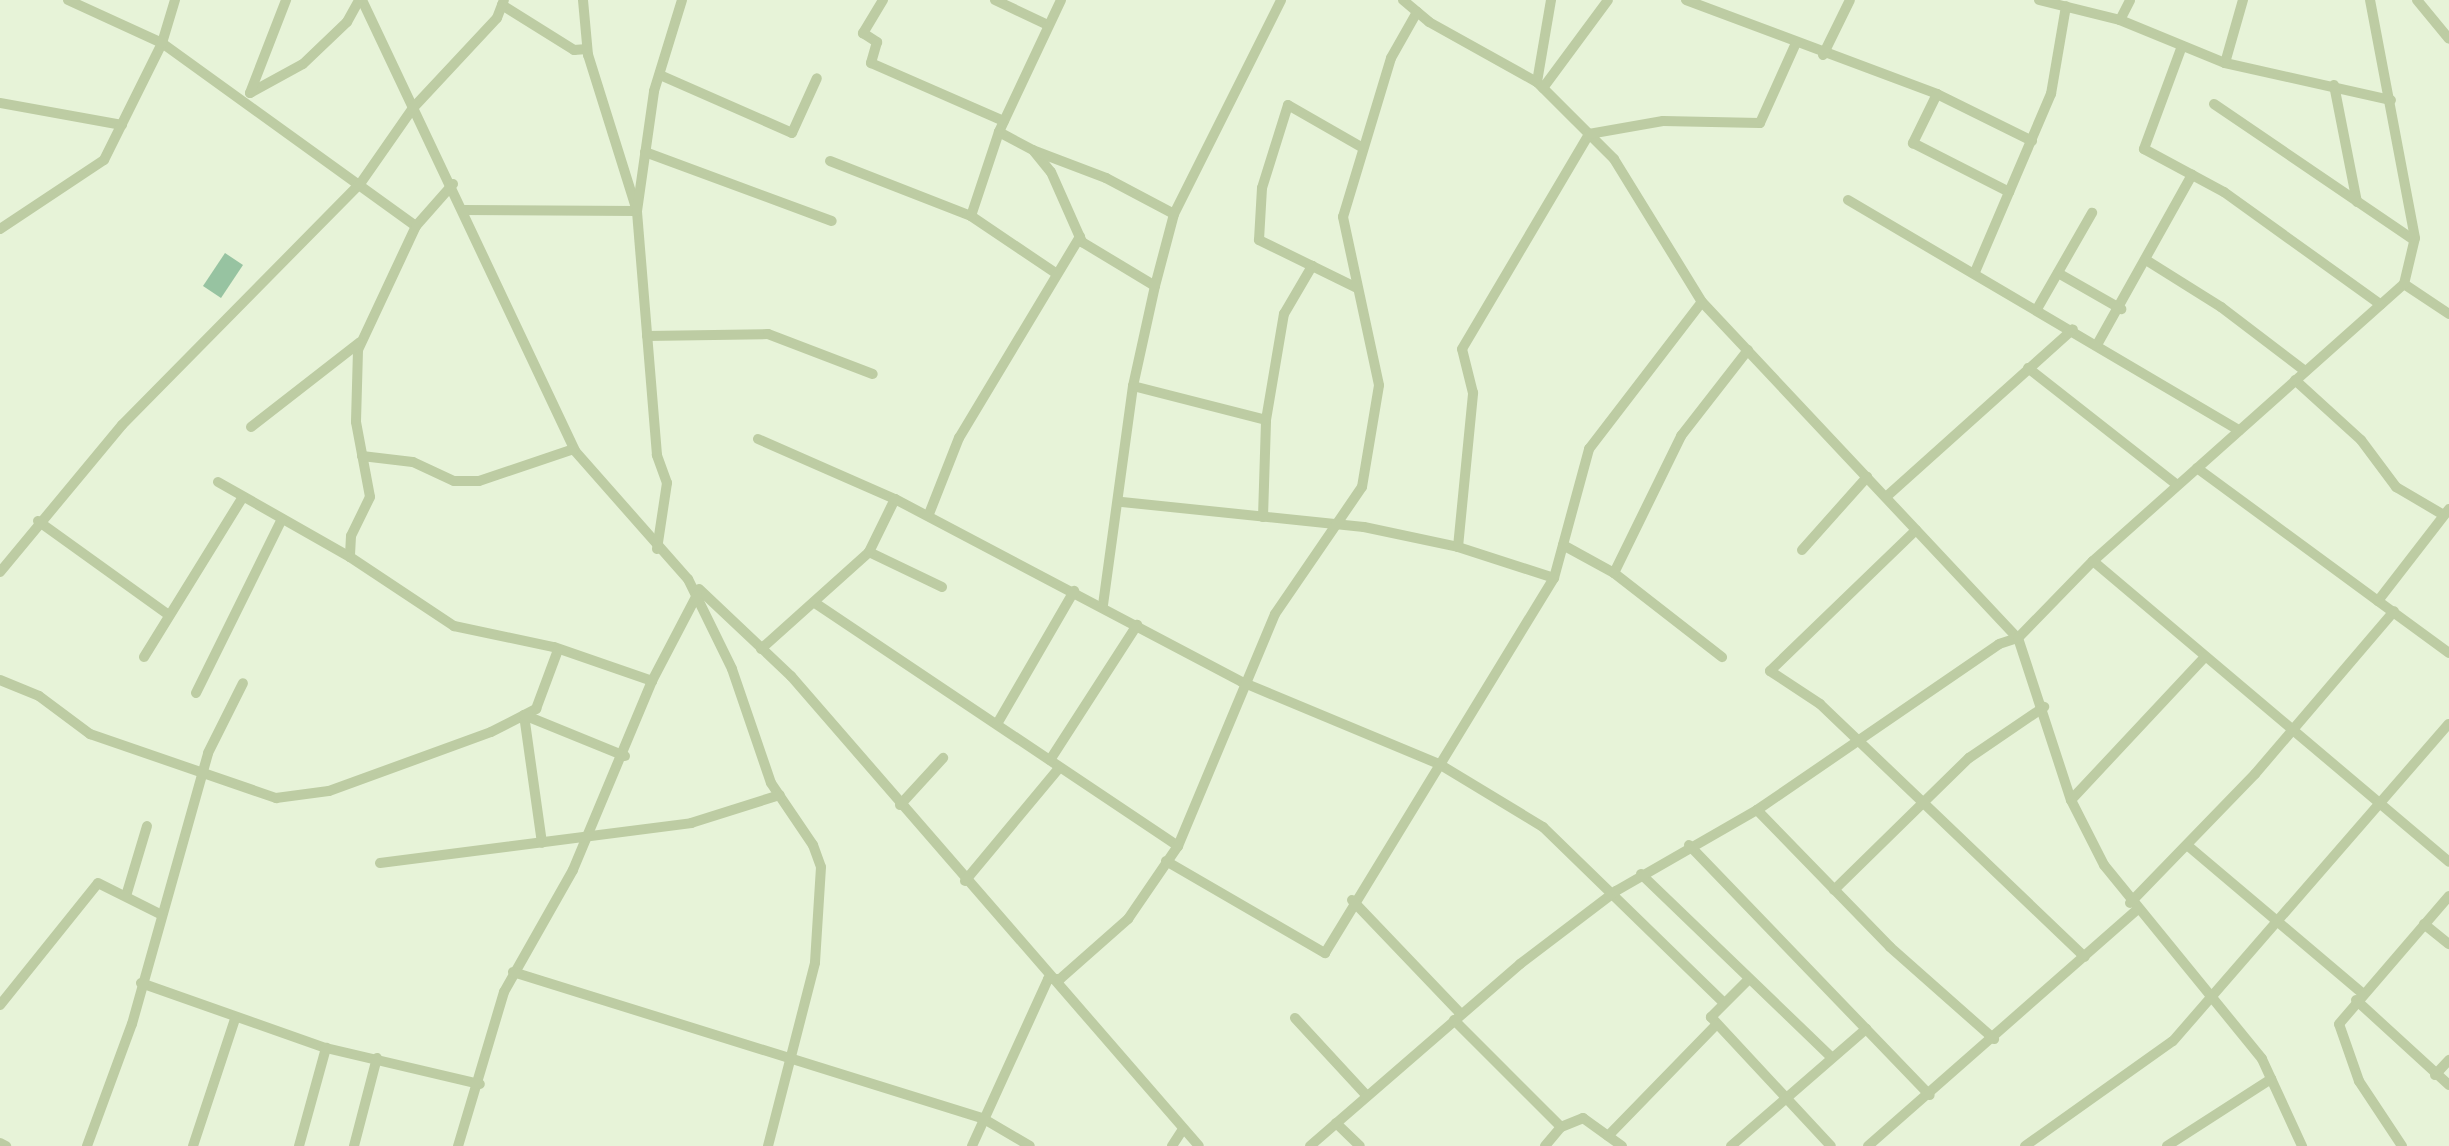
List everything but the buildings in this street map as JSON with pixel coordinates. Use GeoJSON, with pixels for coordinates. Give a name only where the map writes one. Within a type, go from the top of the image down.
{"type":"FeatureCollection","features":[{"type":"Feature","properties":{"kind":"street"},"geometry":{"type":"LineString","coordinates":[[68,0],[162,43],[248,98],[416,226]]}},
{"type":"Feature","properties":{"kind":"street"},"geometry":{"type":"LineString","coordinates":[[0,229],[94,174],[162,43],[175,0]]}},
{"type":"Feature","properties":{"kind":"street"},"geometry":{"type":"LineString","coordinates":[[248,98],[286,0]]}},
{"type":"Feature","properties":{"kind":"street"},"geometry":{"type":"LineString","coordinates":[[248,98],[274,86],[324,46],[360,0],[452,184],[574,449],[657,549],[762,649],[1048,979],[1199,1146]]}},
{"type":"Feature","properties":{"kind":"street"},"geometry":{"type":"LineString","coordinates":[[583,0],[588,49],[636,211],[657,456],[667,483],[657,549]]}},
{"type":"Feature","properties":{"kind":"street"},"geometry":{"type":"LineString","coordinates":[[636,211],[660,75],[682,0]]}},
{"type":"Feature","properties":{"kind":"street"},"geometry":{"type":"LineString","coordinates":[[866,0],[882,3],[863,33],[877,42],[871,63],[1001,127],[1033,150],[1052,172],[1080,237],[1155,286]]}},
{"type":"Feature","properties":{"kind":"street"},"geometry":{"type":"LineString","coordinates":[[995,0],[1048,25]]}},
{"type":"Feature","properties":{"kind":"street"},"geometry":{"type":"LineString","coordinates":[[971,216],[1001,127],[1061,0]]}},
{"type":"Feature","properties":{"kind":"street"},"geometry":{"type":"LineString","coordinates":[[1103,606],[1122,502],[1133,386],[1174,214],[1281,0]]}},
{"type":"Feature","properties":{"kind":"street"},"geometry":{"type":"LineString","coordinates":[[1403,0],[1540,84],[1614,159],[1702,302],[2018,638],[2044,707],[2071,800],[2134,907],[2214,997],[2271,1079],[2302,1146]]}},
{"type":"Feature","properties":{"kind":"street"},"geometry":{"type":"LineString","coordinates":[[1540,84],[1550,0]]}},
{"type":"Feature","properties":{"kind":"street"},"geometry":{"type":"LineString","coordinates":[[1540,84],[1608,0]]}},
{"type":"Feature","properties":{"kind":"street"},"geometry":{"type":"LineString","coordinates":[[1686,0],[1823,56],[1937,94],[2032,141]]}},
{"type":"Feature","properties":{"kind":"street"},"geometry":{"type":"LineString","coordinates":[[1823,56],[1850,0]]}},
{"type":"Feature","properties":{"kind":"street"},"geometry":{"type":"LineString","coordinates":[[2039,0],[2120,20],[2225,64],[2391,100]]}},
{"type":"Feature","properties":{"kind":"street"},"geometry":{"type":"LineString","coordinates":[[2120,20],[2130,0]]}},
{"type":"Feature","properties":{"kind":"street"},"geometry":{"type":"LineString","coordinates":[[2225,64],[2243,0]]}},
{"type":"Feature","properties":{"kind":"street"},"geometry":{"type":"LineString","coordinates":[[1310,1146],[1458,1017],[1616,891],[1757,810],[1999,644],[2018,638],[2093,561],[2404,284],[2414,240],[2370,0]]}},
{"type":"Feature","properties":{"kind":"street"},"geometry":{"type":"LineString","coordinates":[[2417,0],[2447,33]]}},
{"type":"Feature","properties":{"kind":"street"},"geometry":{"type":"LineString","coordinates":[[0,572],[38,520],[122,425],[360,184],[413,108],[503,3],[574,50],[588,49]]}},
{"type":"Feature","properties":{"kind":"street"},"geometry":{"type":"LineString","coordinates":[[1975,272],[2050,94],[2066,6]]}},
{"type":"Feature","properties":{"kind":"street"},"geometry":{"type":"LineString","coordinates":[[1048,979],[1060,979],[1128,919],[1178,846],[1198,808],[1242,682],[1274,614],[1339,527],[1362,487],[1379,385],[1354,287],[1343,217],[1391,58],[1417,12]]}},
{"type":"Feature","properties":{"kind":"street"},"geometry":{"type":"LineString","coordinates":[[1458,547],[1474,393],[1462,349],[1589,134],[1663,121],[1760,123],[1795,45]]}},
{"type":"Feature","properties":{"kind":"street"},"geometry":{"type":"LineString","coordinates":[[2182,46],[2144,150],[2192,175],[2381,304]]}},
{"type":"Feature","properties":{"kind":"street"},"geometry":{"type":"LineString","coordinates":[[660,75],[792,133],[817,78]]}},
{"type":"Feature","properties":{"kind":"street"},"geometry":{"type":"LineString","coordinates":[[2334,85],[2357,203]]}},
{"type":"Feature","properties":{"kind":"street"},"geometry":{"type":"LineString","coordinates":[[1937,94],[1914,143],[2010,192]]}},
{"type":"Feature","properties":{"kind":"street"},"geometry":{"type":"LineString","coordinates":[[0,103],[122,125]]}},
{"type":"Feature","properties":{"kind":"street"},"geometry":{"type":"LineString","coordinates":[[2214,104],[2414,240]]}},
{"type":"Feature","properties":{"kind":"street"},"geometry":{"type":"LineString","coordinates":[[1354,287],[1259,240],[1262,188],[1288,105],[1363,148]]}},
{"type":"Feature","properties":{"kind":"street"},"geometry":{"type":"LineString","coordinates":[[1033,150],[1106,178],[1174,214]]}},
{"type":"Feature","properties":{"kind":"street"},"geometry":{"type":"LineString","coordinates":[[645,152],[832,221]]}},
{"type":"Feature","properties":{"kind":"street"},"geometry":{"type":"LineString","coordinates":[[830,161],[971,216],[1054,272]]}},
{"type":"Feature","properties":{"kind":"street"},"geometry":{"type":"LineString","coordinates":[[2098,344],[2122,309],[2192,175]]}},
{"type":"Feature","properties":{"kind":"street"},"geometry":{"type":"LineString","coordinates":[[350,557],[352,536],[370,497],[353,380],[360,342],[416,226],[452,184]]}},
{"type":"Feature","properties":{"kind":"street"},"geometry":{"type":"LineString","coordinates":[[1848,200],[2239,430]]}},
{"type":"Feature","properties":{"kind":"street"},"geometry":{"type":"LineString","coordinates":[[462,210],[636,211]]}},
{"type":"Feature","properties":{"kind":"street"},"geometry":{"type":"LineString","coordinates":[[2037,310],[2092,213]]}},
{"type":"Feature","properties":{"kind":"street"},"geometry":{"type":"LineString","coordinates":[[928,514],[959,438],[1054,272],[1080,237]]}},
{"type":"Feature","properties":{"kind":"street"},"geometry":{"type":"LineString","coordinates":[[2146,260],[2222,306],[2305,371]]}},
{"type":"Feature","properties":{"kind":"street"},"geometry":{"type":"LineString","coordinates":[[1262,517],[1266,420],[1287,302],[1312,266]]}},
{"type":"Feature","properties":{"kind":"street"},"geometry":{"type":"LineString","coordinates":[[2058,273],[2122,309]]}},
{"type":"Feature","properties":{"kind":"street"},"geometry":{"type":"LineString","coordinates":[[2404,284],[2449,314]]}},
{"type":"Feature","properties":{"kind":"street"},"geometry":{"type":"LineString","coordinates":[[1166,861],[1325,953],[1352,900],[1554,578],[1589,449],[1702,302]]}},
{"type":"Feature","properties":{"kind":"street"},"geometry":{"type":"LineString","coordinates":[[1886,497],[2073,329]]}},
{"type":"Feature","properties":{"kind":"street"},"geometry":{"type":"LineString","coordinates":[[647,336],[768,334],[873,374]]}},
{"type":"Feature","properties":{"kind":"street"},"geometry":{"type":"LineString","coordinates":[[250,427],[360,342]]}},
{"type":"Feature","properties":{"kind":"street"},"geometry":{"type":"LineString","coordinates":[[1614,573],[1681,436],[1748,350]]}},
{"type":"Feature","properties":{"kind":"street"},"geometry":{"type":"LineString","coordinates":[[2028,368],[2177,485]]}},
{"type":"Feature","properties":{"kind":"street"},"geometry":{"type":"LineString","coordinates":[[2295,380],[2362,440],[2396,487],[2445,511],[2378,601]]}},
{"type":"Feature","properties":{"kind":"street"},"geometry":{"type":"LineString","coordinates":[[1133,386],[1266,420]]}},
{"type":"Feature","properties":{"kind":"street"},"geometry":{"type":"LineString","coordinates":[[758,439],[928,514],[1242,682],[1439,764],[1543,827],[1616,891],[1724,1003]]}},
{"type":"Feature","properties":{"kind":"street"},"geometry":{"type":"LineString","coordinates":[[362,456],[412,462],[454,481],[479,480],[574,449]]}},
{"type":"Feature","properties":{"kind":"street"},"geometry":{"type":"LineString","coordinates":[[2197,468],[2449,652]]}},
{"type":"Feature","properties":{"kind":"street"},"geometry":{"type":"LineString","coordinates":[[1802,550],[1866,477]]}},
{"type":"Feature","properties":{"kind":"street"},"geometry":{"type":"LineString","coordinates":[[218,482],[350,557],[454,626],[558,650],[652,681]]}},
{"type":"Feature","properties":{"kind":"street"},"geometry":{"type":"LineString","coordinates":[[144,656],[243,496]]}},
{"type":"Feature","properties":{"kind":"street"},"geometry":{"type":"LineString","coordinates":[[762,649],[869,552],[896,499]]}},
{"type":"Feature","properties":{"kind":"street"},"geometry":{"type":"LineString","coordinates":[[1122,502],[1339,527],[1458,547],[1554,578]]}},
{"type":"Feature","properties":{"kind":"street"},"geometry":{"type":"LineString","coordinates":[[196,693],[282,519]]}},
{"type":"Feature","properties":{"kind":"street"},"geometry":{"type":"LineString","coordinates":[[38,520],[169,615]]}},
{"type":"Feature","properties":{"kind":"street"},"geometry":{"type":"LineString","coordinates":[[1916,530],[1770,672],[1857,738],[2085,957]]}},
{"type":"Feature","properties":{"kind":"street"},"geometry":{"type":"LineString","coordinates":[[1563,545],[1614,573],[1722,656]]}},
{"type":"Feature","properties":{"kind":"street"},"geometry":{"type":"LineString","coordinates":[[869,552],[942,586]]}},
{"type":"Feature","properties":{"kind":"street"},"geometry":{"type":"LineString","coordinates":[[2093,561],[2449,862]]}},
{"type":"Feature","properties":{"kind":"street"},"geometry":{"type":"LineString","coordinates":[[688,579],[780,796],[821,867],[814,963],[794,1060],[768,1146]]}},
{"type":"Feature","properties":{"kind":"street"},"geometry":{"type":"LineString","coordinates":[[997,724],[1074,591]]}},
{"type":"Feature","properties":{"kind":"street"},"geometry":{"type":"LineString","coordinates":[[458,1146],[513,972],[573,870],[585,833],[625,756],[652,681],[697,595]]}},
{"type":"Feature","properties":{"kind":"street"},"geometry":{"type":"LineString","coordinates":[[815,603],[1178,846]]}},
{"type":"Feature","properties":{"kind":"street"},"geometry":{"type":"LineString","coordinates":[[1868,1146],[2085,957],[2294,730],[2394,611]]}},
{"type":"Feature","properties":{"kind":"street"},"geometry":{"type":"LineString","coordinates":[[965,881],[1054,764],[1137,625]]}},
{"type":"Feature","properties":{"kind":"street"},"geometry":{"type":"LineString","coordinates":[[0,680],[40,696],[90,734],[276,798],[329,791],[536,709],[558,650]]}},
{"type":"Feature","properties":{"kind":"street"},"geometry":{"type":"LineString","coordinates":[[2071,800],[2204,658]]}},
{"type":"Feature","properties":{"kind":"street"},"geometry":{"type":"LineString","coordinates":[[88,1146],[204,771],[243,683]]}},
{"type":"Feature","properties":{"kind":"street"},"geometry":{"type":"LineString","coordinates":[[1834,890],[1922,800],[2044,707]]}},
{"type":"Feature","properties":{"kind":"street"},"geometry":{"type":"LineString","coordinates":[[524,715],[625,756]]}},
{"type":"Feature","properties":{"kind":"street"},"geometry":{"type":"LineString","coordinates":[[524,715],[542,843]]}},
{"type":"Feature","properties":{"kind":"street"},"geometry":{"type":"LineString","coordinates":[[2025,1146],[2173,1042],[2449,724]]}},
{"type":"Feature","properties":{"kind":"street"},"geometry":{"type":"LineString","coordinates":[[900,804],[943,758]]}},
{"type":"Feature","properties":{"kind":"street"},"geometry":{"type":"LineString","coordinates":[[380,863],[542,843],[585,833],[691,823],[780,796]]}},
{"type":"Feature","properties":{"kind":"street"},"geometry":{"type":"LineString","coordinates":[[1757,810],[1834,890],[1994,1039]]}},
{"type":"Feature","properties":{"kind":"street"},"geometry":{"type":"LineString","coordinates":[[126,896],[147,826]]}},
{"type":"Feature","properties":{"kind":"street"},"geometry":{"type":"LineString","coordinates":[[2187,845],[2279,921],[2449,1085]]}},
{"type":"Feature","properties":{"kind":"street"},"geometry":{"type":"LineString","coordinates":[[1689,846],[1930,1095]]}},
{"type":"Feature","properties":{"kind":"street"},"geometry":{"type":"LineString","coordinates":[[1641,874],[1832,1057]]}},
{"type":"Feature","properties":{"kind":"street"},"geometry":{"type":"LineString","coordinates":[[0,1004],[98,883],[160,914]]}},
{"type":"Feature","properties":{"kind":"street"},"geometry":{"type":"LineString","coordinates":[[2402,1146],[2359,1081],[2339,1024],[2359,996],[2449,896]]}},
{"type":"Feature","properties":{"kind":"street"},"geometry":{"type":"LineString","coordinates":[[1352,900],[1561,1127]]}},
{"type":"Feature","properties":{"kind":"street"},"geometry":{"type":"LineString","coordinates":[[2424,924],[2449,944]]}},
{"type":"Feature","properties":{"kind":"street"},"geometry":{"type":"LineString","coordinates":[[513,972],[984,1119],[1030,1146]]}},
{"type":"Feature","properties":{"kind":"street"},"geometry":{"type":"LineString","coordinates":[[972,1146],[1048,979]]}},
{"type":"Feature","properties":{"kind":"street"},"geometry":{"type":"LineString","coordinates":[[1749,979],[1710,1017],[1831,1146]]}},
{"type":"Feature","properties":{"kind":"street"},"geometry":{"type":"LineString","coordinates":[[141,983],[326,1048],[480,1084]]}},
{"type":"Feature","properties":{"kind":"street"},"geometry":{"type":"LineString","coordinates":[[1295,1018],[1367,1096]]}},
{"type":"Feature","properties":{"kind":"street"},"geometry":{"type":"LineString","coordinates":[[194,1146],[236,1019]]}},
{"type":"Feature","properties":{"kind":"street"},"geometry":{"type":"LineString","coordinates":[[1608,1136],[1716,1025]]}},
{"type":"Feature","properties":{"kind":"street"},"geometry":{"type":"LineString","coordinates":[[1730,1146],[1866,1029]]}},
{"type":"Feature","properties":{"kind":"street"},"geometry":{"type":"LineString","coordinates":[[299,1146],[326,1048]]}},
{"type":"Feature","properties":{"kind":"street"},"geometry":{"type":"LineString","coordinates":[[354,1146],[377,1058]]}},
{"type":"Feature","properties":{"kind":"street"},"geometry":{"type":"LineString","coordinates":[[2436,1074],[2449,1060]]}},
{"type":"Feature","properties":{"kind":"street"},"geometry":{"type":"LineString","coordinates":[[2167,1146],[2271,1079]]}},
{"type":"Feature","properties":{"kind":"street"},"geometry":{"type":"LineString","coordinates":[[1545,1146],[1561,1127],[1584,1118],[1622,1146]]}},
{"type":"Feature","properties":{"kind":"street"},"geometry":{"type":"LineString","coordinates":[[1336,1123],[1360,1146]]}},
{"type":"Feature","properties":{"kind":"street"},"geometry":{"type":"LineString","coordinates":[[1172,1146],[1183,1130]]}},
{"type":"Feature","properties":{"kind":"green space"},"geometry":{"type":"Polygon","coordinates":[[[225,253],[243,265],[221,298],[203,286],[225,253]]]}}]}
